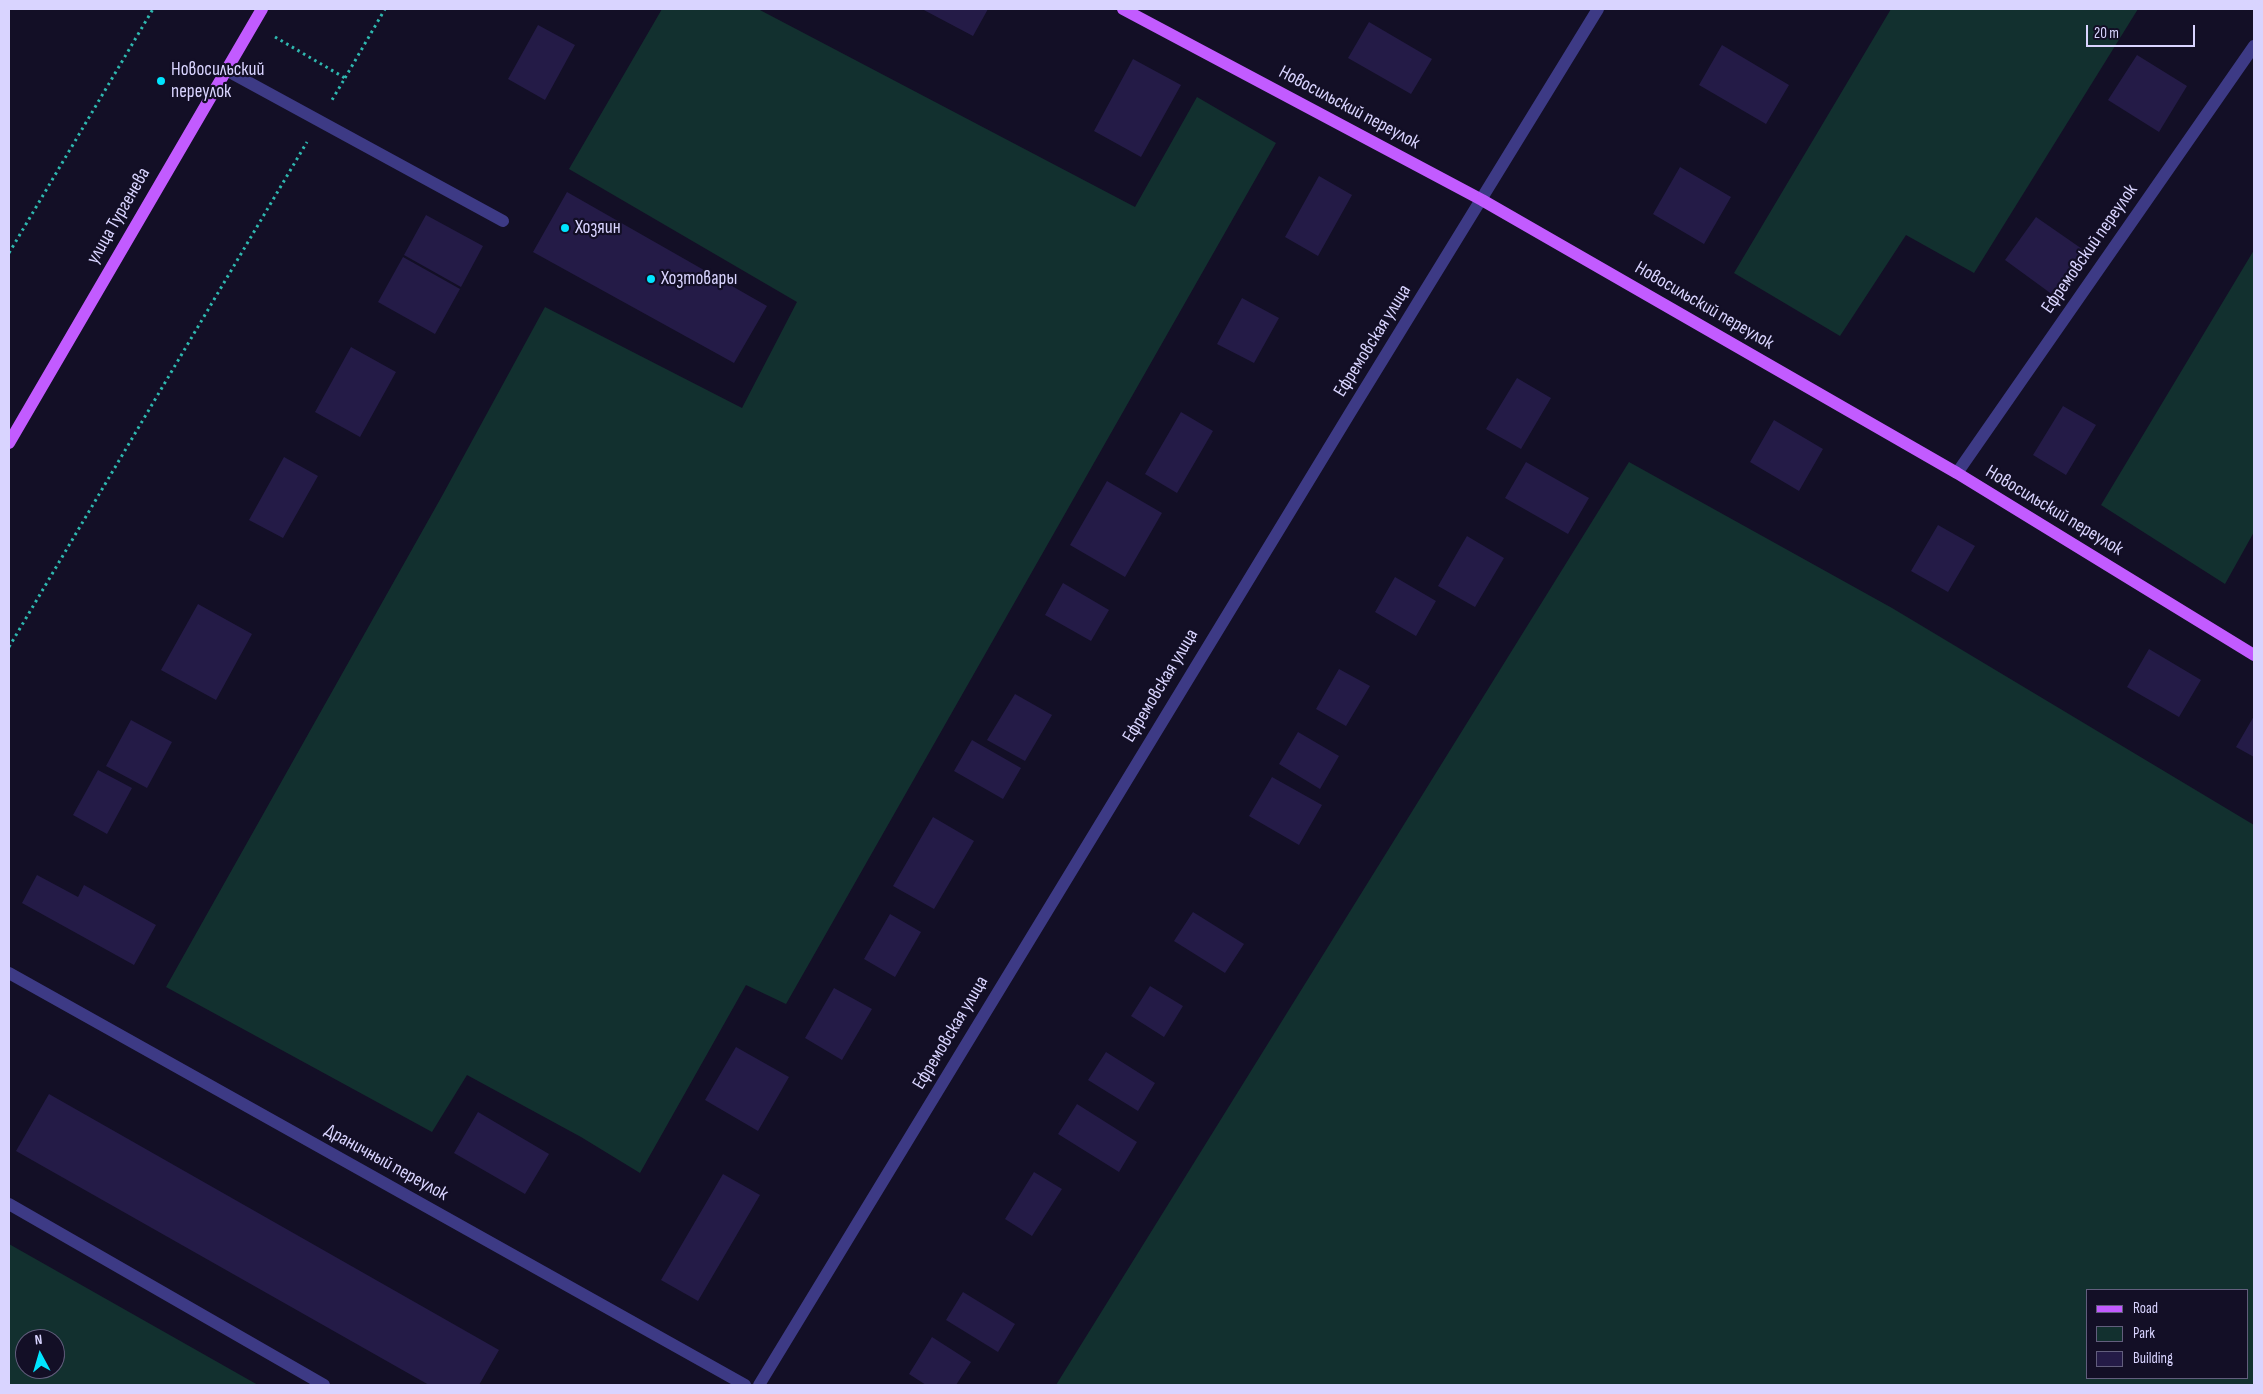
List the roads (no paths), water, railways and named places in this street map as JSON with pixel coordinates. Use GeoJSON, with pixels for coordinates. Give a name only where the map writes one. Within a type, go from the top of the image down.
{"type":"FeatureCollection","features":[{"type":"Feature","properties":{"kind":"main road","name":"улица Тургенева"},"geometry":{"type":"LineString","coordinates":[[9,443],[262,9]]}},
{"type":"Feature","properties":{"kind":"main road","name":"Новосильский переулок"},"geometry":{"type":"LineString","coordinates":[[1123,9],[1482,200],[1957,473],[2254,655]]}},
{"type":"Feature","properties":{"kind":"street","name":"Ефремовская улица"},"geometry":{"type":"LineString","coordinates":[[759,1385],[1345,421],[1598,9]]}},
{"type":"Feature","properties":{"kind":"street","name":"Ефремовский переулок"},"geometry":{"type":"LineString","coordinates":[[1957,473],[2254,46]]}},
{"type":"Feature","properties":{"kind":"street"},"geometry":{"type":"LineString","coordinates":[[226,70],[503,221]]}},
{"type":"Feature","properties":{"kind":"street","name":"Драничный переулок"},"geometry":{"type":"LineString","coordinates":[[10,976],[745,1385]]}},
{"type":"Feature","properties":{"kind":"street"},"geometry":{"type":"LineString","coordinates":[[9,1204],[324,1385]]}},
{"type":"Feature","properties":{"kind":"place","name":"Новосильский переулок"},"geometry":{"type":"Point","coordinates":[161,81]}},
{"type":"Feature","properties":{"kind":"place","name":"Хозяин"},"geometry":{"type":"Point","coordinates":[565,228]}},
{"type":"Feature","properties":{"kind":"place","name":"Хозтовары"},"geometry":{"type":"Point","coordinates":[651,279]}}]}
